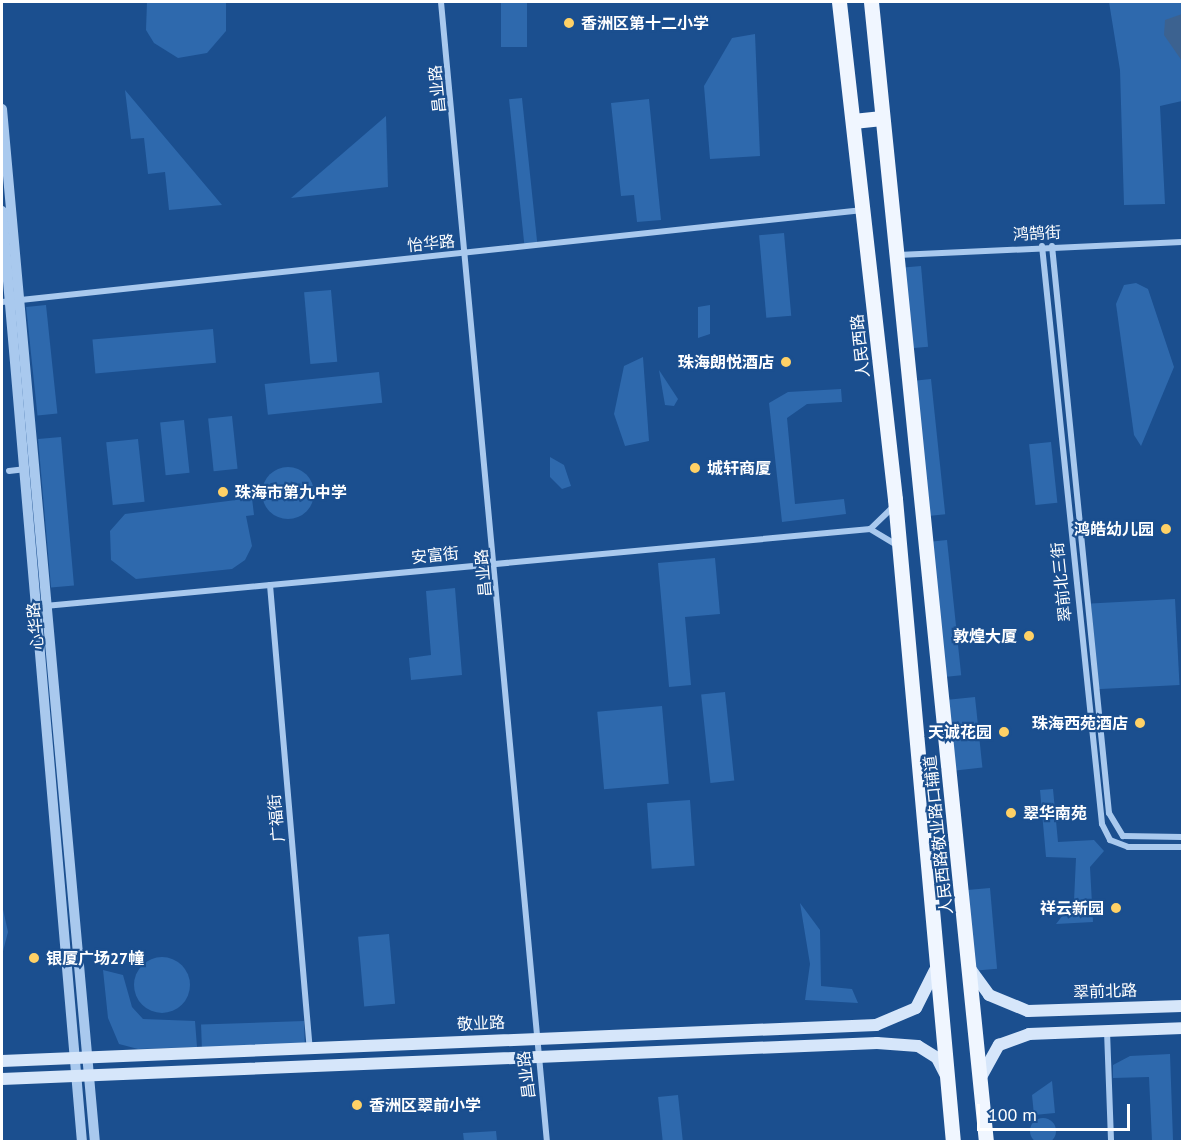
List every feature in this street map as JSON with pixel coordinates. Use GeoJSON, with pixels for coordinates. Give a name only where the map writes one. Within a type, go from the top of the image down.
{"type":"FeatureCollection","features":[{"type":"Feature","properties":{"kind":"main road","name":"人民西路"},"geometry":{"type":"LineString","coordinates":[[839,2],[897,528]]}},
{"type":"Feature","properties":{"kind":"main road"},"geometry":{"type":"LineString","coordinates":[[872,2],[883,157],[893,255]]}},
{"type":"Feature","properties":{"kind":"main road"},"geometry":{"type":"LineString","coordinates":[[853,121],[882,118]]}},
{"type":"Feature","properties":{"kind":"main road","name":"人民西路敬业路口辅道"},"geometry":{"type":"LineString","coordinates":[[893,255],[986,1142]]}},
{"type":"Feature","properties":{"kind":"main road","name":"人民西路敬业路口辅道"},"geometry":{"type":"LineString","coordinates":[[897,528],[954,1142]]}},
{"type":"Feature","properties":{"kind":"main road","name":"翠前北路"},"geometry":{"type":"LineString","coordinates":[[968,961],[982,990],[1028,1011],[1182,1006]]}},
{"type":"Feature","properties":{"kind":"main road","name":"敬业路"},"geometry":{"type":"LineString","coordinates":[[73,1059],[534,1036],[876,1025],[916,1008],[930,989],[937,963]]}},
{"type":"Feature","properties":{"kind":"main road"},"geometry":{"type":"LineString","coordinates":[[980,1081],[993,1050],[1029,1034],[1107,1029],[1182,1028]]}},
{"type":"Feature","properties":{"kind":"main road"},"geometry":{"type":"LineString","coordinates":[[2,1079],[878,1043],[930,1052],[947,1081]]}},
{"type":"Feature","properties":{"kind":"main road"},"geometry":{"type":"LineString","coordinates":[[2,1061],[73,1059]]}},
{"type":"Feature","properties":{"kind":"street","name":"昌业路"},"geometry":{"type":"LineString","coordinates":[[441,2],[468,252],[534,1036],[547,1142]]}},
{"type":"Feature","properties":{"kind":"street","name":"心华路"},"geometry":{"type":"LineString","coordinates":[[2,109],[11,301],[26,469],[44,606],[60,899],[74,1076],[82,1142]]}},
{"type":"Feature","properties":{"kind":"street","name":"怡华路"},"geometry":{"type":"LineString","coordinates":[[11,301],[863,210]]}},
{"type":"Feature","properties":{"kind":"street","name":"心华路"},"geometry":{"type":"LineString","coordinates":[[2,211],[44,606],[95,1142]]}},
{"type":"Feature","properties":{"kind":"street","name":"鸿鹄街"},"geometry":{"type":"LineString","coordinates":[[893,255],[1042,246],[1182,242]]}},
{"type":"Feature","properties":{"kind":"street","name":"翠前北三街"},"geometry":{"type":"LineString","coordinates":[[1042,246],[1101,824],[1110,840],[1128,847],[1182,847]]}},
{"type":"Feature","properties":{"kind":"street","name":"翠前北三街"},"geometry":{"type":"LineString","coordinates":[[1052,246],[1109,813],[1123,836],[1182,837]]}},
{"type":"Feature","properties":{"kind":"street"},"geometry":{"type":"LineString","coordinates":[[9,471],[26,469]]}},
{"type":"Feature","properties":{"kind":"street"},"geometry":{"type":"LineString","coordinates":[[895,499],[887,518],[870,529],[898,549]]}},
{"type":"Feature","properties":{"kind":"street","name":"安富街"},"geometry":{"type":"LineString","coordinates":[[44,606],[495,562],[870,529]]}},
{"type":"Feature","properties":{"kind":"street","name":"广福街"},"geometry":{"type":"LineString","coordinates":[[270,585],[310,1048]]}},
{"type":"Feature","properties":{"kind":"street"},"geometry":{"type":"LineString","coordinates":[[60,899],[72,898]]}},
{"type":"Feature","properties":{"kind":"street"},"geometry":{"type":"LineString","coordinates":[[1107,1029],[1111,1142]]}},
{"type":"Feature","properties":{"kind":"shaded area"},"geometry":{"type":"Polygon","coordinates":[[[147,2],[226,2],[226,31],[207,53],[178,58],[154,43],[146,30],[147,2]]]}},
{"type":"Feature","properties":{"kind":"shaded area"},"geometry":{"type":"Polygon","coordinates":[[[501,2],[527,2],[527,47],[501,47],[501,2]]]}},
{"type":"Feature","properties":{"kind":"shaded area"},"geometry":{"type":"Polygon","coordinates":[[[1109,2],[1182,2],[1182,101],[1160,106],[1165,204],[1124,205],[1120,70],[1109,2]]]}},
{"type":"Feature","properties":{"kind":"shaded area"},"geometry":{"type":"Polygon","coordinates":[[[1182,14],[1182,61],[1164,35],[1165,20],[1182,14]]]}},
{"type":"Feature","properties":{"kind":"shaded area"},"geometry":{"type":"Polygon","coordinates":[[[755,34],[760,156],[710,159],[704,86],[732,38],[755,34]]]}},
{"type":"Feature","properties":{"kind":"shaded area"},"geometry":{"type":"Polygon","coordinates":[[[125,90],[222,205],[169,210],[165,172],[148,174],[144,138],[131,139],[125,90]]]}},
{"type":"Feature","properties":{"kind":"shaded area"},"geometry":{"type":"Polygon","coordinates":[[[522,98],[537,242],[524,244],[509,99],[522,98]]]}},
{"type":"Feature","properties":{"kind":"shaded area"},"geometry":{"type":"Polygon","coordinates":[[[649,99],[661,220],[637,222],[634,195],[621,196],[611,103],[649,99]]]}},
{"type":"Feature","properties":{"kind":"shaded area"},"geometry":{"type":"Polygon","coordinates":[[[386,116],[388,187],[291,198],[386,116]]]}},
{"type":"Feature","properties":{"kind":"shaded area"},"geometry":{"type":"Polygon","coordinates":[[[784,233],[791,316],[766,318],[759,235],[784,233]]]}},
{"type":"Feature","properties":{"kind":"shaded area"},"geometry":{"type":"Polygon","coordinates":[[[921,266],[928,347],[911,348],[904,267],[921,266]]]}},
{"type":"Feature","properties":{"kind":"shaded area"},"geometry":{"type":"Polygon","coordinates":[[[1136,283],[1148,289],[1174,367],[1141,446],[1134,435],[1116,304],[1124,285],[1136,283]]]}},
{"type":"Feature","properties":{"kind":"shaded area"},"geometry":{"type":"Polygon","coordinates":[[[331,290],[337,362],[310,364],[304,292],[331,290]]]}},
{"type":"Feature","properties":{"kind":"shaded area"},"geometry":{"type":"Polygon","coordinates":[[[46,305],[57,413],[38,415],[26,307],[46,305]]]}},
{"type":"Feature","properties":{"kind":"shaded area"},"geometry":{"type":"Polygon","coordinates":[[[710,305],[710,334],[698,338],[698,307],[710,305]]]}},
{"type":"Feature","properties":{"kind":"shaded area"},"geometry":{"type":"Polygon","coordinates":[[[213,329],[216,363],[95,373],[92,340],[213,329]]]}},
{"type":"Feature","properties":{"kind":"shaded area"},"geometry":{"type":"Polygon","coordinates":[[[643,357],[649,441],[625,446],[614,414],[624,366],[643,357]]]}},
{"type":"Feature","properties":{"kind":"shaded area"},"geometry":{"type":"Polygon","coordinates":[[[659,370],[678,399],[674,406],[665,405],[659,370]]]}},
{"type":"Feature","properties":{"kind":"shaded area"},"geometry":{"type":"Polygon","coordinates":[[[379,372],[382,403],[268,415],[265,384],[379,372]]]}},
{"type":"Feature","properties":{"kind":"shaded area"},"geometry":{"type":"Polygon","coordinates":[[[931,379],[945,514],[928,516],[914,381],[931,379]]]}},
{"type":"Feature","properties":{"kind":"shaded area"},"geometry":{"type":"Polygon","coordinates":[[[841,389],[842,402],[807,404],[787,418],[795,504],[844,499],[846,514],[782,522],[769,403],[788,392],[841,389]]]}},
{"type":"Feature","properties":{"kind":"shaded area"},"geometry":{"type":"Polygon","coordinates":[[[232,416],[238,469],[214,471],[208,419],[232,416]]]}},
{"type":"Feature","properties":{"kind":"shaded area"},"geometry":{"type":"Polygon","coordinates":[[[184,420],[190,473],[166,475],[160,423],[184,420]]]}},
{"type":"Feature","properties":{"kind":"shaded area"},"geometry":{"type":"Polygon","coordinates":[[[61,437],[74,585],[51,587],[38,439],[61,437]]]}},
{"type":"Feature","properties":{"kind":"shaded area"},"geometry":{"type":"Polygon","coordinates":[[[138,439],[145,502],[113,505],[106,442],[138,439]]]}},
{"type":"Feature","properties":{"kind":"shaded area"},"geometry":{"type":"Polygon","coordinates":[[[1051,442],[1057,503],[1035,505],[1029,444],[1051,442]]]}},
{"type":"Feature","properties":{"kind":"shaded area"},"geometry":{"type":"Polygon","coordinates":[[[550,457],[564,465],[571,486],[562,489],[550,477],[550,457]]]}},
{"type":"Feature","properties":{"kind":"shaded area"},"geometry":{"type":"Polygon","coordinates":[[[283,467],[293,467],[307,474],[314,493],[307,512],[293,519],[283,519],[273,515],[266,508],[262,498],[262,488],[266,478],[273,471],[283,467]]]}},
{"type":"Feature","properties":{"kind":"shaded area"},"geometry":{"type":"Polygon","coordinates":[[[252,498],[254,515],[246,516],[252,546],[245,560],[232,569],[136,579],[111,560],[110,531],[125,514],[252,498]]]}},
{"type":"Feature","properties":{"kind":"shaded area"},"geometry":{"type":"Polygon","coordinates":[[[947,540],[961,675],[944,677],[930,542],[947,540]]]}},
{"type":"Feature","properties":{"kind":"shaded area"},"geometry":{"type":"Polygon","coordinates":[[[715,558],[720,614],[685,617],[691,685],[669,687],[658,563],[715,558]]]}},
{"type":"Feature","properties":{"kind":"shaded area"},"geometry":{"type":"Polygon","coordinates":[[[455,588],[462,675],[411,680],[409,658],[431,655],[426,591],[455,588]]]}},
{"type":"Feature","properties":{"kind":"shaded area"},"geometry":{"type":"Polygon","coordinates":[[[1175,599],[1180,685],[1096,689],[1091,603],[1175,599]]]}},
{"type":"Feature","properties":{"kind":"shaded area"},"geometry":{"type":"Polygon","coordinates":[[[725,692],[734,781],[710,783],[701,695],[725,692]]]}},
{"type":"Feature","properties":{"kind":"shaded area"},"geometry":{"type":"Polygon","coordinates":[[[975,697],[982,768],[956,770],[948,700],[975,697]]]}},
{"type":"Feature","properties":{"kind":"shaded area"},"geometry":{"type":"Polygon","coordinates":[[[662,706],[669,784],[604,789],[597,712],[662,706]]]}},
{"type":"Feature","properties":{"kind":"shaded area"},"geometry":{"type":"Polygon","coordinates":[[[1053,789],[1058,842],[1094,840],[1104,851],[1090,867],[1093,922],[1056,924],[1074,901],[1076,858],[1046,857],[1040,790],[1053,789]]]}},
{"type":"Feature","properties":{"kind":"shaded area"},"geometry":{"type":"Polygon","coordinates":[[[690,800],[695,866],[652,869],[647,803],[690,800]]]}},
{"type":"Feature","properties":{"kind":"shaded area"},"geometry":{"type":"Polygon","coordinates":[[[990,888],[997,969],[974,971],[967,890],[990,888]]]}},
{"type":"Feature","properties":{"kind":"shaded area"},"geometry":{"type":"Polygon","coordinates":[[[800,903],[820,930],[821,986],[852,989],[858,1003],[805,1000],[810,964],[800,903]]]}},
{"type":"Feature","properties":{"kind":"shaded area"},"geometry":{"type":"Polygon","coordinates":[[[2,905],[8,932],[2,955],[2,905]]]}},
{"type":"Feature","properties":{"kind":"shaded area"},"geometry":{"type":"Polygon","coordinates":[[[389,934],[395,1004],[364,1006],[358,937],[389,934]]]}},
{"type":"Feature","properties":{"kind":"shaded area"},"geometry":{"type":"Polygon","coordinates":[[[162,957],[173,959],[182,965],[188,974],[190,985],[188,996],[182,1005],[173,1011],[162,1013],[151,1011],[142,1005],[136,996],[134,985],[136,974],[142,965],[151,959],[162,957]]]}},
{"type":"Feature","properties":{"kind":"shaded area"},"geometry":{"type":"Polygon","coordinates":[[[103,970],[123,975],[132,1007],[143,1019],[195,1021],[197,1047],[138,1049],[119,1044],[108,1018],[103,970]]]}},
{"type":"Feature","properties":{"kind":"shaded area"},"geometry":{"type":"Polygon","coordinates":[[[304,1021],[305,1045],[202,1049],[201,1025],[304,1021]]]}},
{"type":"Feature","properties":{"kind":"shaded area"},"geometry":{"type":"Polygon","coordinates":[[[1170,1054],[1173,1140],[1152,1141],[1149,1077],[1113,1078],[1113,1065],[1130,1056],[1170,1054]]]}},
{"type":"Feature","properties":{"kind":"shaded area"},"geometry":{"type":"Polygon","coordinates":[[[1052,1081],[1055,1113],[1034,1115],[1032,1095],[1052,1081]]]}},
{"type":"Feature","properties":{"kind":"shaded area"},"geometry":{"type":"Polygon","coordinates":[[[678,1095],[683,1141],[663,1142],[658,1097],[678,1095]]]}},
{"type":"Feature","properties":{"kind":"shaded area"},"geometry":{"type":"Polygon","coordinates":[[[1043,1118],[1052,1122],[1056,1131],[1052,1140],[1043,1144],[1034,1140],[1030,1131],[1034,1122],[1043,1118]]]}},
{"type":"Feature","properties":{"kind":"shaded area"},"geometry":{"type":"Polygon","coordinates":[[[496,1131],[497,1141],[464,1141],[463,1133],[496,1131]]]}},
{"type":"Feature","properties":{"kind":"place","name":"香洲区第十二小学"},"geometry":{"type":"Point","coordinates":[569,23]}},
{"type":"Feature","properties":{"kind":"place","name":"珠海朗悦酒店"},"geometry":{"type":"Point","coordinates":[786,362]}},
{"type":"Feature","properties":{"kind":"place","name":"城轩商厦"},"geometry":{"type":"Point","coordinates":[695,468]}},
{"type":"Feature","properties":{"kind":"place","name":"珠海市第九中学"},"geometry":{"type":"Point","coordinates":[223,492]}},
{"type":"Feature","properties":{"kind":"place","name":"鸿皓幼儿园"},"geometry":{"type":"Point","coordinates":[1166,529]}},
{"type":"Feature","properties":{"kind":"place","name":"敦煌大厦"},"geometry":{"type":"Point","coordinates":[1029,636]}},
{"type":"Feature","properties":{"kind":"place","name":"珠海西苑酒店"},"geometry":{"type":"Point","coordinates":[1140,723]}},
{"type":"Feature","properties":{"kind":"place","name":"天诚花园"},"geometry":{"type":"Point","coordinates":[1004,732]}},
{"type":"Feature","properties":{"kind":"place","name":"翠华南苑"},"geometry":{"type":"Point","coordinates":[1011,813]}},
{"type":"Feature","properties":{"kind":"place","name":"祥云新园"},"geometry":{"type":"Point","coordinates":[1116,908]}},
{"type":"Feature","properties":{"kind":"place","name":"银厦广场27幢"},"geometry":{"type":"Point","coordinates":[34,958]}},
{"type":"Feature","properties":{"kind":"place","name":"香洲区翠前小学"},"geometry":{"type":"Point","coordinates":[357,1105]}}]}
